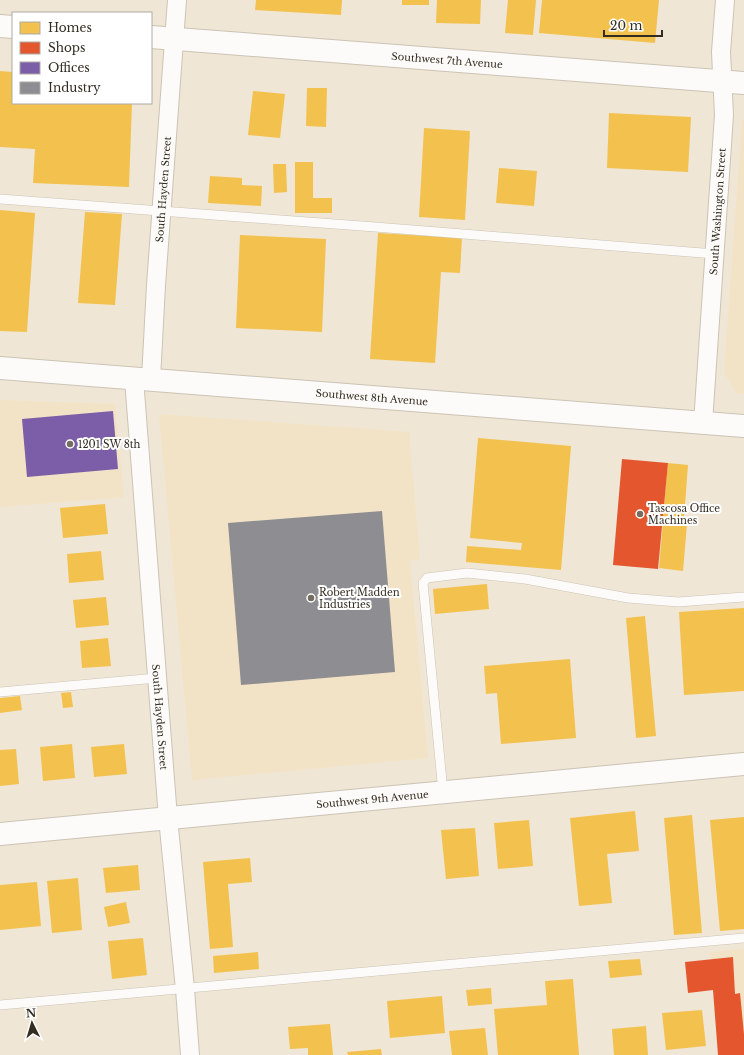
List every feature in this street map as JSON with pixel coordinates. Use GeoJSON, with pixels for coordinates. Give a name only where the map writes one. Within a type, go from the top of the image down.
{"type":"FeatureCollection","features":[{"type":"Feature","properties":{"kind":"street","name":"South Hayden Street"},"geometry":{"type":"LineString","coordinates":[[177,0],[162,211],[142,379],[157,678],[168,818],[190,1055]]}},
{"type":"Feature","properties":{"kind":"street","name":"South Washington Street"},"geometry":{"type":"LineString","coordinates":[[703,423],[724,116],[722,52],[725,0]]}},
{"type":"Feature","properties":{"kind":"street"},"geometry":{"type":"LineString","coordinates":[[0,26],[12,27]]}},
{"type":"Feature","properties":{"kind":"street","name":"Southwest 7th Avenue"},"geometry":{"type":"LineString","coordinates":[[152,37],[744,83]]}},
{"type":"Feature","properties":{"kind":"street","name":"Southwest 8th Avenue"},"geometry":{"type":"LineString","coordinates":[[0,368],[744,426]]}},
{"type":"Feature","properties":{"kind":"street","name":"Southwest 9th Avenue"},"geometry":{"type":"LineString","coordinates":[[0,834],[744,764]]}},
{"type":"Feature","properties":{"kind":"lane"},"geometry":{"type":"LineString","coordinates":[[0,198],[715,254]]}},
{"type":"Feature","properties":{"kind":"lane"},"geometry":{"type":"LineString","coordinates":[[443,792],[423,583],[427,578],[467,574],[525,579],[628,598],[678,602],[744,597]]}},
{"type":"Feature","properties":{"kind":"lane"},"geometry":{"type":"LineString","coordinates":[[0,692],[157,678]]}},
{"type":"Feature","properties":{"kind":"lane"},"geometry":{"type":"LineString","coordinates":[[0,1005],[744,938]]}},
{"type":"Feature","properties":{"kind":"shaded area"},"geometry":{"type":"Polygon","coordinates":[[[744,119],[744,394],[736,393],[724,372],[742,121],[744,119]]]}},
{"type":"Feature","properties":{"kind":"shaded area"},"geometry":{"type":"Polygon","coordinates":[[[0,400],[115,404],[124,497],[0,507],[0,400]]]}},
{"type":"Feature","properties":{"kind":"shaded area","name":"Robert Madden Industries"},"geometry":{"type":"Polygon","coordinates":[[[159,414],[409,432],[420,559],[410,561],[428,758],[192,780],[159,414]]]}},
{"type":"Feature","properties":{"kind":"shaded area"},"geometry":{"type":"Polygon","coordinates":[[[744,949],[744,1055],[718,1055],[710,952],[744,949]]]}},
{"type":"Feature","properties":{"kind":"building: Homes"},"geometry":{"type":"Polygon","coordinates":[[[256,0],[342,0],[341,15],[255,10],[256,0]]]}},
{"type":"Feature","properties":{"kind":"building: Homes"},"geometry":{"type":"Polygon","coordinates":[[[402,0],[429,0],[429,5],[402,5],[402,0]]]}},
{"type":"Feature","properties":{"kind":"building: Homes"},"geometry":{"type":"Polygon","coordinates":[[[437,0],[481,0],[480,24],[436,23],[437,0]]]}},
{"type":"Feature","properties":{"kind":"building: Homes"},"geometry":{"type":"Polygon","coordinates":[[[508,0],[536,0],[533,35],[505,33],[508,0]]]}},
{"type":"Feature","properties":{"kind":"building: Homes"},"geometry":{"type":"Polygon","coordinates":[[[542,0],[659,0],[655,43],[539,33],[542,0]]]}},
{"type":"Feature","properties":{"kind":"building: Homes"},"geometry":{"type":"Polygon","coordinates":[[[0,71],[12,72],[12,104],[132,104],[129,187],[33,183],[35,149],[0,147],[0,71]]]}},
{"type":"Feature","properties":{"kind":"building: Homes"},"geometry":{"type":"Polygon","coordinates":[[[307,88],[327,88],[326,127],[306,126],[307,88]]]}},
{"type":"Feature","properties":{"kind":"building: Homes"},"geometry":{"type":"Polygon","coordinates":[[[253,91],[285,94],[280,138],[248,135],[253,91]]]}},
{"type":"Feature","properties":{"kind":"building: Homes"},"geometry":{"type":"Polygon","coordinates":[[[609,113],[691,117],[688,172],[607,168],[609,113]]]}},
{"type":"Feature","properties":{"kind":"building: Homes"},"geometry":{"type":"Polygon","coordinates":[[[424,128],[470,131],[465,220],[419,217],[424,128]]]}},
{"type":"Feature","properties":{"kind":"building: Homes"},"geometry":{"type":"Polygon","coordinates":[[[295,162],[313,162],[313,198],[332,198],[332,213],[295,213],[295,162]]]}},
{"type":"Feature","properties":{"kind":"building: Homes"},"geometry":{"type":"Polygon","coordinates":[[[273,164],[286,164],[287,192],[274,193],[273,164]]]}},
{"type":"Feature","properties":{"kind":"building: Homes"},"geometry":{"type":"Polygon","coordinates":[[[499,168],[537,171],[534,206],[496,203],[499,168]]]}},
{"type":"Feature","properties":{"kind":"building: Homes"},"geometry":{"type":"Polygon","coordinates":[[[210,176],[242,178],[242,185],[262,186],[261,206],[208,203],[210,176]]]}},
{"type":"Feature","properties":{"kind":"building: Homes"},"geometry":{"type":"Polygon","coordinates":[[[0,210],[35,213],[27,332],[0,331],[0,210]]]}},
{"type":"Feature","properties":{"kind":"building: Homes"},"geometry":{"type":"Polygon","coordinates":[[[85,212],[122,214],[115,305],[78,303],[85,212]]]}},
{"type":"Feature","properties":{"kind":"building: Homes"},"geometry":{"type":"Polygon","coordinates":[[[378,233],[462,238],[460,273],[441,272],[435,363],[370,359],[378,233]]]}},
{"type":"Feature","properties":{"kind":"building: Homes"},"geometry":{"type":"Polygon","coordinates":[[[240,235],[326,239],[322,332],[236,328],[240,235]]]}},
{"type":"Feature","properties":{"kind":"building: Homes"},"geometry":{"type":"Polygon","coordinates":[[[478,438],[571,446],[561,570],[466,562],[467,546],[521,550],[522,543],[470,538],[478,438]]]}},
{"type":"Feature","properties":{"kind":"building: Homes"},"geometry":{"type":"Polygon","coordinates":[[[668,463],[688,465],[684,518],[663,516],[668,463]]]}},
{"type":"Feature","properties":{"kind":"building: Homes"},"geometry":{"type":"Polygon","coordinates":[[[105,504],[108,534],[63,538],[60,508],[105,504]]]}},
{"type":"Feature","properties":{"kind":"building: Homes"},"geometry":{"type":"Polygon","coordinates":[[[663,522],[687,524],[683,571],[659,568],[663,522]]]}},
{"type":"Feature","properties":{"kind":"building: Homes"},"geometry":{"type":"Polygon","coordinates":[[[101,551],[104,580],[69,583],[67,554],[101,551]]]}},
{"type":"Feature","properties":{"kind":"building: Homes"},"geometry":{"type":"Polygon","coordinates":[[[487,584],[489,609],[435,614],[433,589],[487,584]]]}},
{"type":"Feature","properties":{"kind":"building: Homes"},"geometry":{"type":"Polygon","coordinates":[[[106,597],[109,625],[76,628],[73,600],[106,597]]]}},
{"type":"Feature","properties":{"kind":"building: Homes"},"geometry":{"type":"Polygon","coordinates":[[[744,608],[744,691],[684,695],[679,612],[744,608]]]}},
{"type":"Feature","properties":{"kind":"building: Homes"},"geometry":{"type":"Polygon","coordinates":[[[645,616],[656,736],[636,738],[626,618],[645,616]]]}},
{"type":"Feature","properties":{"kind":"building: Homes"},"geometry":{"type":"Polygon","coordinates":[[[108,638],[111,666],[82,668],[80,641],[108,638]]]}},
{"type":"Feature","properties":{"kind":"building: Homes"},"geometry":{"type":"Polygon","coordinates":[[[570,659],[576,738],[501,744],[497,693],[486,694],[484,666],[570,659]]]}},
{"type":"Feature","properties":{"kind":"building: Homes"},"geometry":{"type":"Polygon","coordinates":[[[71,692],[73,707],[63,708],[61,693],[71,692]]]}},
{"type":"Feature","properties":{"kind":"building: Homes"},"geometry":{"type":"Polygon","coordinates":[[[20,696],[22,710],[0,713],[0,698],[20,696]]]}},
{"type":"Feature","properties":{"kind":"building: Homes"},"geometry":{"type":"Polygon","coordinates":[[[72,744],[75,778],[43,781],[40,747],[72,744]]]}},
{"type":"Feature","properties":{"kind":"building: Homes"},"geometry":{"type":"Polygon","coordinates":[[[124,744],[127,774],[94,777],[91,747],[124,744]]]}},
{"type":"Feature","properties":{"kind":"building: Homes"},"geometry":{"type":"Polygon","coordinates":[[[16,749],[19,784],[0,786],[0,750],[16,749]]]}},
{"type":"Feature","properties":{"kind":"building: Homes"},"geometry":{"type":"Polygon","coordinates":[[[635,811],[639,851],[607,854],[612,903],[579,906],[570,818],[635,811]]]}},
{"type":"Feature","properties":{"kind":"building: Homes"},"geometry":{"type":"Polygon","coordinates":[[[692,815],[702,933],[674,935],[664,818],[692,815]]]}},
{"type":"Feature","properties":{"kind":"building: Homes"},"geometry":{"type":"Polygon","coordinates":[[[744,817],[744,929],[720,931],[710,820],[744,817]]]}},
{"type":"Feature","properties":{"kind":"building: Homes"},"geometry":{"type":"Polygon","coordinates":[[[529,820],[533,866],[498,869],[494,823],[529,820]]]}},
{"type":"Feature","properties":{"kind":"building: Homes"},"geometry":{"type":"Polygon","coordinates":[[[475,828],[479,876],[446,879],[441,830],[475,828]]]}},
{"type":"Feature","properties":{"kind":"building: Homes"},"geometry":{"type":"Polygon","coordinates":[[[250,858],[252,882],[228,884],[233,947],[210,949],[203,862],[250,858]]]}},
{"type":"Feature","properties":{"kind":"building: Homes"},"geometry":{"type":"Polygon","coordinates":[[[138,865],[140,890],[106,893],[103,868],[138,865]]]}},
{"type":"Feature","properties":{"kind":"building: Homes"},"geometry":{"type":"Polygon","coordinates":[[[78,878],[82,930],[52,933],[47,881],[78,878]]]}},
{"type":"Feature","properties":{"kind":"building: Homes"},"geometry":{"type":"Polygon","coordinates":[[[37,882],[41,926],[0,930],[0,885],[37,882]]]}},
{"type":"Feature","properties":{"kind":"building: Homes"},"geometry":{"type":"Polygon","coordinates":[[[126,902],[130,923],[108,927],[104,907],[126,902]]]}},
{"type":"Feature","properties":{"kind":"building: Homes"},"geometry":{"type":"Polygon","coordinates":[[[143,938],[147,975],[112,979],[108,941],[143,938]]]}},
{"type":"Feature","properties":{"kind":"building: Homes"},"geometry":{"type":"Polygon","coordinates":[[[258,952],[259,969],[214,973],[213,956],[258,952]]]}},
{"type":"Feature","properties":{"kind":"building: Homes"},"geometry":{"type":"Polygon","coordinates":[[[640,959],[642,975],[610,978],[608,961],[640,959]]]}},
{"type":"Feature","properties":{"kind":"building: Homes"},"geometry":{"type":"Polygon","coordinates":[[[573,979],[579,1055],[498,1055],[494,1009],[547,1005],[545,981],[573,979]]]}},
{"type":"Feature","properties":{"kind":"building: Homes"},"geometry":{"type":"Polygon","coordinates":[[[491,988],[492,1004],[468,1006],[466,990],[491,988]]]}},
{"type":"Feature","properties":{"kind":"building: Homes"},"geometry":{"type":"Polygon","coordinates":[[[442,996],[445,1033],[390,1038],[387,1001],[442,996]]]}},
{"type":"Feature","properties":{"kind":"building: Homes"},"geometry":{"type":"Polygon","coordinates":[[[702,1010],[706,1046],[666,1050],[662,1013],[702,1010]]]}},
{"type":"Feature","properties":{"kind":"building: Homes"},"geometry":{"type":"Polygon","coordinates":[[[330,1024],[333,1055],[308,1055],[308,1048],[290,1049],[288,1027],[330,1024]]]}},
{"type":"Feature","properties":{"kind":"building: Homes"},"geometry":{"type":"Polygon","coordinates":[[[646,1026],[648,1055],[614,1055],[612,1029],[646,1026]]]}},
{"type":"Feature","properties":{"kind":"building: Homes"},"geometry":{"type":"Polygon","coordinates":[[[485,1028],[488,1055],[452,1055],[449,1031],[485,1028]]]}},
{"type":"Feature","properties":{"kind":"building: Homes"},"geometry":{"type":"Polygon","coordinates":[[[381,1049],[382,1055],[348,1055],[347,1052],[381,1049]]]}},
{"type":"Feature","properties":{"kind":"building: Shops","name":"Tascosa Office Machines"},"geometry":{"type":"Polygon","coordinates":[[[622,459],[668,463],[658,569],[613,565],[622,459]]]}},
{"type":"Feature","properties":{"kind":"building: Shops"},"geometry":{"type":"Polygon","coordinates":[[[733,957],[735,994],[740,993],[744,1034],[744,1055],[718,1055],[713,990],[688,993],[685,962],[733,957]]]}},
{"type":"Feature","properties":{"kind":"building: Offices","name":"1201 SW 8th"},"geometry":{"type":"Polygon","coordinates":[[[113,411],[118,469],[27,477],[22,419],[113,411]]]}},
{"type":"Feature","properties":{"kind":"building: Industry","name":"Robert Madden Industries"},"geometry":{"type":"Polygon","coordinates":[[[382,511],[395,672],[241,685],[228,523],[382,511]]]}},
{"type":"Feature","properties":{"kind":"place","name":"1201 SW 8th"},"geometry":{"type":"Point","coordinates":[70,444]}},
{"type":"Feature","properties":{"kind":"place","name":"Tascosa Office Machines"},"geometry":{"type":"Point","coordinates":[640,514]}},
{"type":"Feature","properties":{"kind":"place","name":"Robert Madden Industries"},"geometry":{"type":"Point","coordinates":[311,598]}}]}
